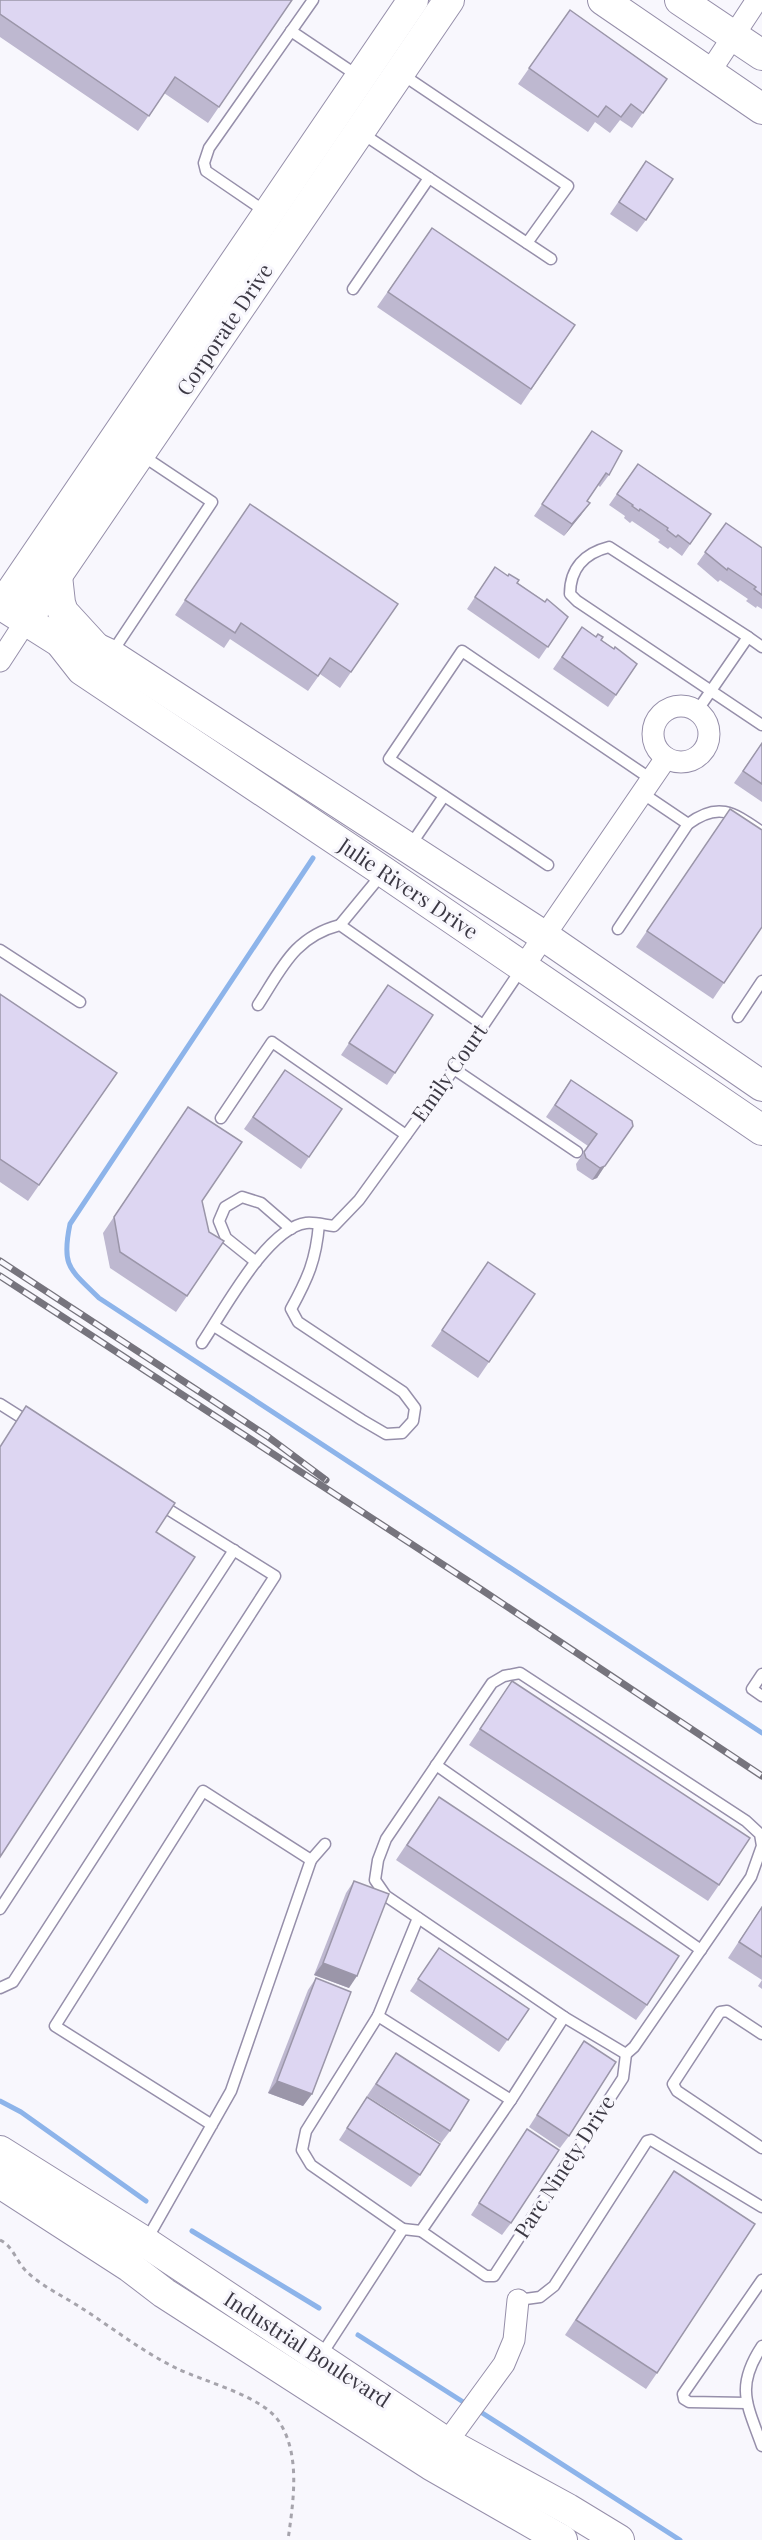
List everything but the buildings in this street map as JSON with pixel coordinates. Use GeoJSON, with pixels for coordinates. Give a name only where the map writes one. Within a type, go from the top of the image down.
{"type":"FeatureCollection","features":[{"type":"Feature","properties":{"kind":"street","name":"Corporate Drive"},"geometry":{"type":"LineString","coordinates":[[0,660],[7,610],[243,250],[413,0]]}},
{"type":"Feature","properties":{"kind":"street","name":"Corporate Drive"},"geometry":{"type":"LineString","coordinates":[[7,610],[57,576],[449,0]]}},
{"type":"Feature","properties":{"kind":"street"},"geometry":{"type":"LineString","coordinates":[[603,0],[762,109]]}},
{"type":"Feature","properties":{"kind":"street"},"geometry":{"type":"LineString","coordinates":[[682,0],[762,56]]}},
{"type":"Feature","properties":{"kind":"street"},"geometry":{"type":"LineString","coordinates":[[709,73],[757,0]]}},
{"type":"Feature","properties":{"kind":"street"},"geometry":{"type":"LineString","coordinates":[[243,250],[268,267]]}},
{"type":"Feature","properties":{"kind":"street"},"geometry":{"type":"LineString","coordinates":[[57,576],[63,612],[104,651]]}},
{"type":"Feature","properties":{"kind":"street","name":"Julie Rivers Drive"},"geometry":{"type":"LineString","coordinates":[[7,610],[60,642],[104,651],[544,936],[762,1086]]}},
{"type":"Feature","properties":{"kind":"street","name":"Julie Rivers Drive"},"geometry":{"type":"LineString","coordinates":[[60,642],[82,670],[384,872],[762,1130]]}},
{"type":"Feature","properties":{"kind":"street"},"geometry":{"type":"LineString","coordinates":[[672,708],[689,708],[697,711],[708,727],[709,736],[701,754],[684,762],[674,762],[666,758],[659,752],[653,736],[658,719],[672,708]]}},
{"type":"Feature","properties":{"kind":"street","name":"Emily Court"},"geometry":{"type":"LineString","coordinates":[[523,967],[666,758]]}},
{"type":"Feature","properties":{"kind":"street"},"geometry":{"type":"LineString","coordinates":[[384,872],[408,849]]}},
{"type":"Feature","properties":{"kind":"street","name":"Industrial Boulevard"},"geometry":{"type":"LineString","coordinates":[[0,2151],[138,2255],[164,2293],[439,2454],[561,2529],[619,2540]]}},
{"type":"Feature","properties":{"kind":"street","name":"Industrial Boulevard"},"geometry":{"type":"LineString","coordinates":[[0,2183],[138,2255],[320,2357],[439,2454]]}},
{"type":"Feature","properties":{"kind":"street"},"geometry":{"type":"LineString","coordinates":[[439,2454],[504,2364],[514,2340],[518,2300]]}},
{"type":"Feature","properties":{"kind":"lane"},"geometry":{"type":"LineString","coordinates":[[268,214],[206,171],[204,163],[209,148],[313,0]]}},
{"type":"Feature","properties":{"kind":"lane"},"geometry":{"type":"LineString","coordinates":[[291,31],[360,77]]}},
{"type":"Feature","properties":{"kind":"lane"},"geometry":{"type":"LineString","coordinates":[[400,73],[568,186],[527,243]]}},
{"type":"Feature","properties":{"kind":"lane"},"geometry":{"type":"LineString","coordinates":[[360,132],[551,259]]}},
{"type":"Feature","properties":{"kind":"lane"},"geometry":{"type":"LineString","coordinates":[[353,289],[429,178]]}},
{"type":"Feature","properties":{"kind":"lane"},"geometry":{"type":"LineString","coordinates":[[104,651],[212,502],[140,454]]}},
{"type":"Feature","properties":{"kind":"lane"},"geometry":{"type":"LineString","coordinates":[[762,647],[609,547],[586,556],[576,567],[570,581],[570,594],[577,601],[762,725]]}},
{"type":"Feature","properties":{"kind":"lane"},"geometry":{"type":"LineString","coordinates":[[697,711],[748,637]]}},
{"type":"Feature","properties":{"kind":"lane"},"geometry":{"type":"LineString","coordinates":[[548,865],[389,759],[462,651],[646,786],[688,824]]}},
{"type":"Feature","properties":{"kind":"lane"},"geometry":{"type":"LineString","coordinates":[[408,849],[444,796]]}},
{"type":"Feature","properties":{"kind":"lane"},"geometry":{"type":"LineString","coordinates":[[618,929],[688,824],[701,814],[727,811],[762,832]]}},
{"type":"Feature","properties":{"kind":"lane"},"geometry":{"type":"LineString","coordinates":[[258,1005],[291,954],[307,938],[323,929],[340,925],[384,872]]}},
{"type":"Feature","properties":{"kind":"lane"},"geometry":{"type":"LineString","coordinates":[[340,925],[483,1025]]}},
{"type":"Feature","properties":{"kind":"lane"},"geometry":{"type":"LineString","coordinates":[[0,950],[80,1002]]}},
{"type":"Feature","properties":{"kind":"lane","name":"Emily Court"},"geometry":{"type":"LineString","coordinates":[[291,1229],[305,1223],[334,1226],[359,1200],[454,1069],[523,967]]}},
{"type":"Feature","properties":{"kind":"lane"},"geometry":{"type":"LineString","coordinates":[[738,1017],[762,981]]}},
{"type":"Feature","properties":{"kind":"lane"},"geometry":{"type":"LineString","coordinates":[[221,1118],[272,1042],[406,1135]]}},
{"type":"Feature","properties":{"kind":"lane"},"geometry":{"type":"LineString","coordinates":[[454,1069],[577,1152]]}},
{"type":"Feature","properties":{"kind":"lane"},"geometry":{"type":"LineString","coordinates":[[202,1344],[256,1262],[282,1233],[291,1229],[261,1203],[242,1197],[225,1207],[219,1221],[226,1238],[256,1262]]}},
{"type":"Feature","properties":{"kind":"lane"},"geometry":{"type":"LineString","coordinates":[[214,1326],[386,1434],[402,1433],[413,1421],[415,1407],[403,1392],[298,1322],[291,1309],[309,1276],[317,1246],[319,1224]]}},
{"type":"Feature","properties":{"kind":"lane"},"geometry":{"type":"LineString","coordinates":[[0,1404],[41,1429]]}},
{"type":"Feature","properties":{"kind":"lane"},"geometry":{"type":"LineString","coordinates":[[0,1988],[13,1982],[275,1576],[152,1499]]}},
{"type":"Feature","properties":{"kind":"lane"},"geometry":{"type":"LineString","coordinates":[[0,1909],[234,1550]]}},
{"type":"Feature","properties":{"kind":"lane"},"geometry":{"type":"LineString","coordinates":[[520,1673],[746,1821],[760,1834],[762,1846],[752,1877],[634,2047],[626,2054],[564,2017],[418,1918],[386,1896],[375,1880],[378,1860],[386,1839],[492,1683],[504,1676],[520,1673]]}},
{"type":"Feature","properties":{"kind":"lane"},"geometry":{"type":"LineString","coordinates":[[762,1674],[752,1689],[762,1696]]}},
{"type":"Feature","properties":{"kind":"lane"},"geometry":{"type":"LineString","coordinates":[[436,1765],[701,1950]]}},
{"type":"Feature","properties":{"kind":"lane"},"geometry":{"type":"LineString","coordinates":[[212,2125],[54,2026],[203,1791],[311,1860]]}},
{"type":"Feature","properties":{"kind":"lane"},"geometry":{"type":"LineString","coordinates":[[138,2255],[231,2091],[311,1860],[325,1844]]}},
{"type":"Feature","properties":{"kind":"lane"},"geometry":{"type":"LineString","coordinates":[[418,1918],[378,2016],[306,2131],[302,2150],[311,2164],[402,2229],[421,2230],[511,2100],[564,2017]]}},
{"type":"Feature","properties":{"kind":"lane"},"geometry":{"type":"LineString","coordinates":[[762,2034],[727,2011],[720,2012],[673,2084],[677,2091],[762,2148]]}},
{"type":"Feature","properties":{"kind":"lane"},"geometry":{"type":"LineString","coordinates":[[378,2016],[511,2100]]}},
{"type":"Feature","properties":{"kind":"lane","name":"Parc Ninety Drive"},"geometry":{"type":"LineString","coordinates":[[421,2230],[486,2276],[494,2276],[624,2078],[626,2054]]}},
{"type":"Feature","properties":{"kind":"lane"},"geometry":{"type":"LineString","coordinates":[[518,2300],[540,2297],[554,2286],[647,2141],[651,2140],[762,2207]]}},
{"type":"Feature","properties":{"kind":"lane"},"geometry":{"type":"LineString","coordinates":[[320,2357],[402,2229]]}},
{"type":"Feature","properties":{"kind":"lane"},"geometry":{"type":"LineString","coordinates":[[747,2403],[689,2402],[684,2399],[683,2394],[762,2280]]}},
{"type":"Feature","properties":{"kind":"lane"},"geometry":{"type":"LineString","coordinates":[[762,2346],[752,2360],[744,2383],[747,2403],[762,2446]]}},
{"type":"Feature","properties":{"kind":"path"},"geometry":{"type":"LineString","coordinates":[[0,2240],[7,2243],[25,2271],[119,2335],[177,2368],[219,2384],[264,2408],[279,2421],[293,2462],[293,2505],[288,2540]]}},
{"type":"Feature","properties":{"kind":"waterway"},"geometry":{"type":"LineString","coordinates":[[313,858],[70,1224],[67,1238],[70,1266],[99,1298],[762,1733]]}},
{"type":"Feature","properties":{"kind":"waterway"},"geometry":{"type":"LineString","coordinates":[[0,2101],[21,2112],[146,2201]]}},
{"type":"Feature","properties":{"kind":"waterway"},"geometry":{"type":"LineString","coordinates":[[192,2231],[319,2308]]}},
{"type":"Feature","properties":{"kind":"waterway"},"geometry":{"type":"LineString","coordinates":[[358,2335],[468,2405]]}},
{"type":"Feature","properties":{"kind":"waterway"},"geometry":{"type":"LineString","coordinates":[[476,2409],[680,2540]]}},
{"type":"Feature","properties":{"kind":"railway"},"geometry":{"type":"LineString","coordinates":[[0,1261],[267,1436],[326,1480]]}},
{"type":"Feature","properties":{"kind":"railway"},"geometry":{"type":"LineString","coordinates":[[0,1276],[482,1590],[762,1776]]}}]}
